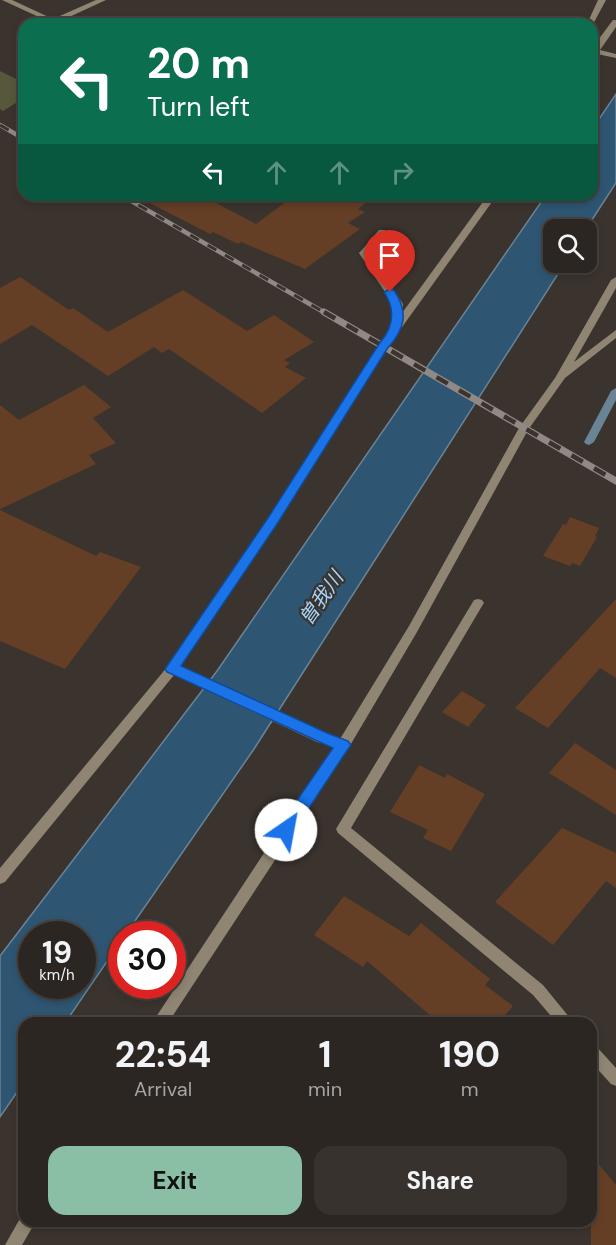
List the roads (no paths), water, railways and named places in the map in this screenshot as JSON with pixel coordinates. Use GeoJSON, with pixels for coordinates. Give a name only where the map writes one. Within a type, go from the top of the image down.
{"type":"FeatureCollection","features":[{"type":"Feature","properties":{"kind":"street"},"geometry":{"type":"LineString","coordinates":[[6,0],[44,18]]}},
{"type":"Feature","properties":{"kind":"street"},"geometry":{"type":"LineString","coordinates":[[62,18],[102,0]]}},
{"type":"Feature","properties":{"kind":"street"},"geometry":{"type":"LineString","coordinates":[[594,18],[602,0]]}},
{"type":"Feature","properties":{"kind":"street"},"geometry":{"type":"LineString","coordinates":[[598,46],[616,21]]}},
{"type":"Feature","properties":{"kind":"street"},"geometry":{"type":"LineString","coordinates":[[0,878],[172,669],[273,521],[383,346],[395,333],[489,201]]}},
{"type":"Feature","properties":{"kind":"street"},"geometry":{"type":"LineString","coordinates":[[382,232],[364,253],[398,304],[395,333]]}},
{"type":"Feature","properties":{"kind":"street"},"geometry":{"type":"LineString","coordinates":[[163,1017],[343,745],[413,629],[524,428],[559,379],[616,280]]}},
{"type":"Feature","properties":{"kind":"street"},"geometry":{"type":"LineString","coordinates":[[559,379],[616,333]]}},
{"type":"Feature","properties":{"kind":"street"},"geometry":{"type":"LineString","coordinates":[[478,603],[344,829],[538,990],[562,1017]]}},
{"type":"Feature","properties":{"kind":"street"},"geometry":{"type":"LineString","coordinates":[[172,669],[322,738],[343,745]]}},
{"type":"Feature","properties":{"kind":"street"},"geometry":{"type":"LineString","coordinates":[[597,1058],[616,1079]]}},
{"type":"Feature","properties":{"kind":"street"},"geometry":{"type":"LineString","coordinates":[[13,1245],[24,1227]]}},
{"type":"Feature","properties":{"kind":"water","name":"曽我川"},"geometry":{"type":"Polygon","coordinates":[[[616,94],[616,183],[593,219],[543,219],[543,273],[559,273],[254,749],[135,921],[108,921],[108,960],[96,978],[96,921],[27,921],[217,671],[542,201],[598,201],[598,121],[616,94]]]}},
{"type":"Feature","properties":{"kind":"water"},"geometry":{"type":"Polygon","coordinates":[[[18,932],[18,999],[81,999],[69,1017],[18,1017],[18,1091],[0,1117],[0,956],[18,932]]]}},
{"type":"Feature","properties":{"kind":"waterway"},"geometry":{"type":"LineString","coordinates":[[589,442],[616,391]]}},
{"type":"Feature","properties":{"kind":"railway"},"geometry":{"type":"LineString","coordinates":[[0,125],[18,136]]}},
{"type":"Feature","properties":{"kind":"railway"},"geometry":{"type":"LineString","coordinates":[[131,201],[327,314]]}},
{"type":"Feature","properties":{"kind":"railway"},"geometry":{"type":"LineString","coordinates":[[324,312],[616,481]]}}]}
